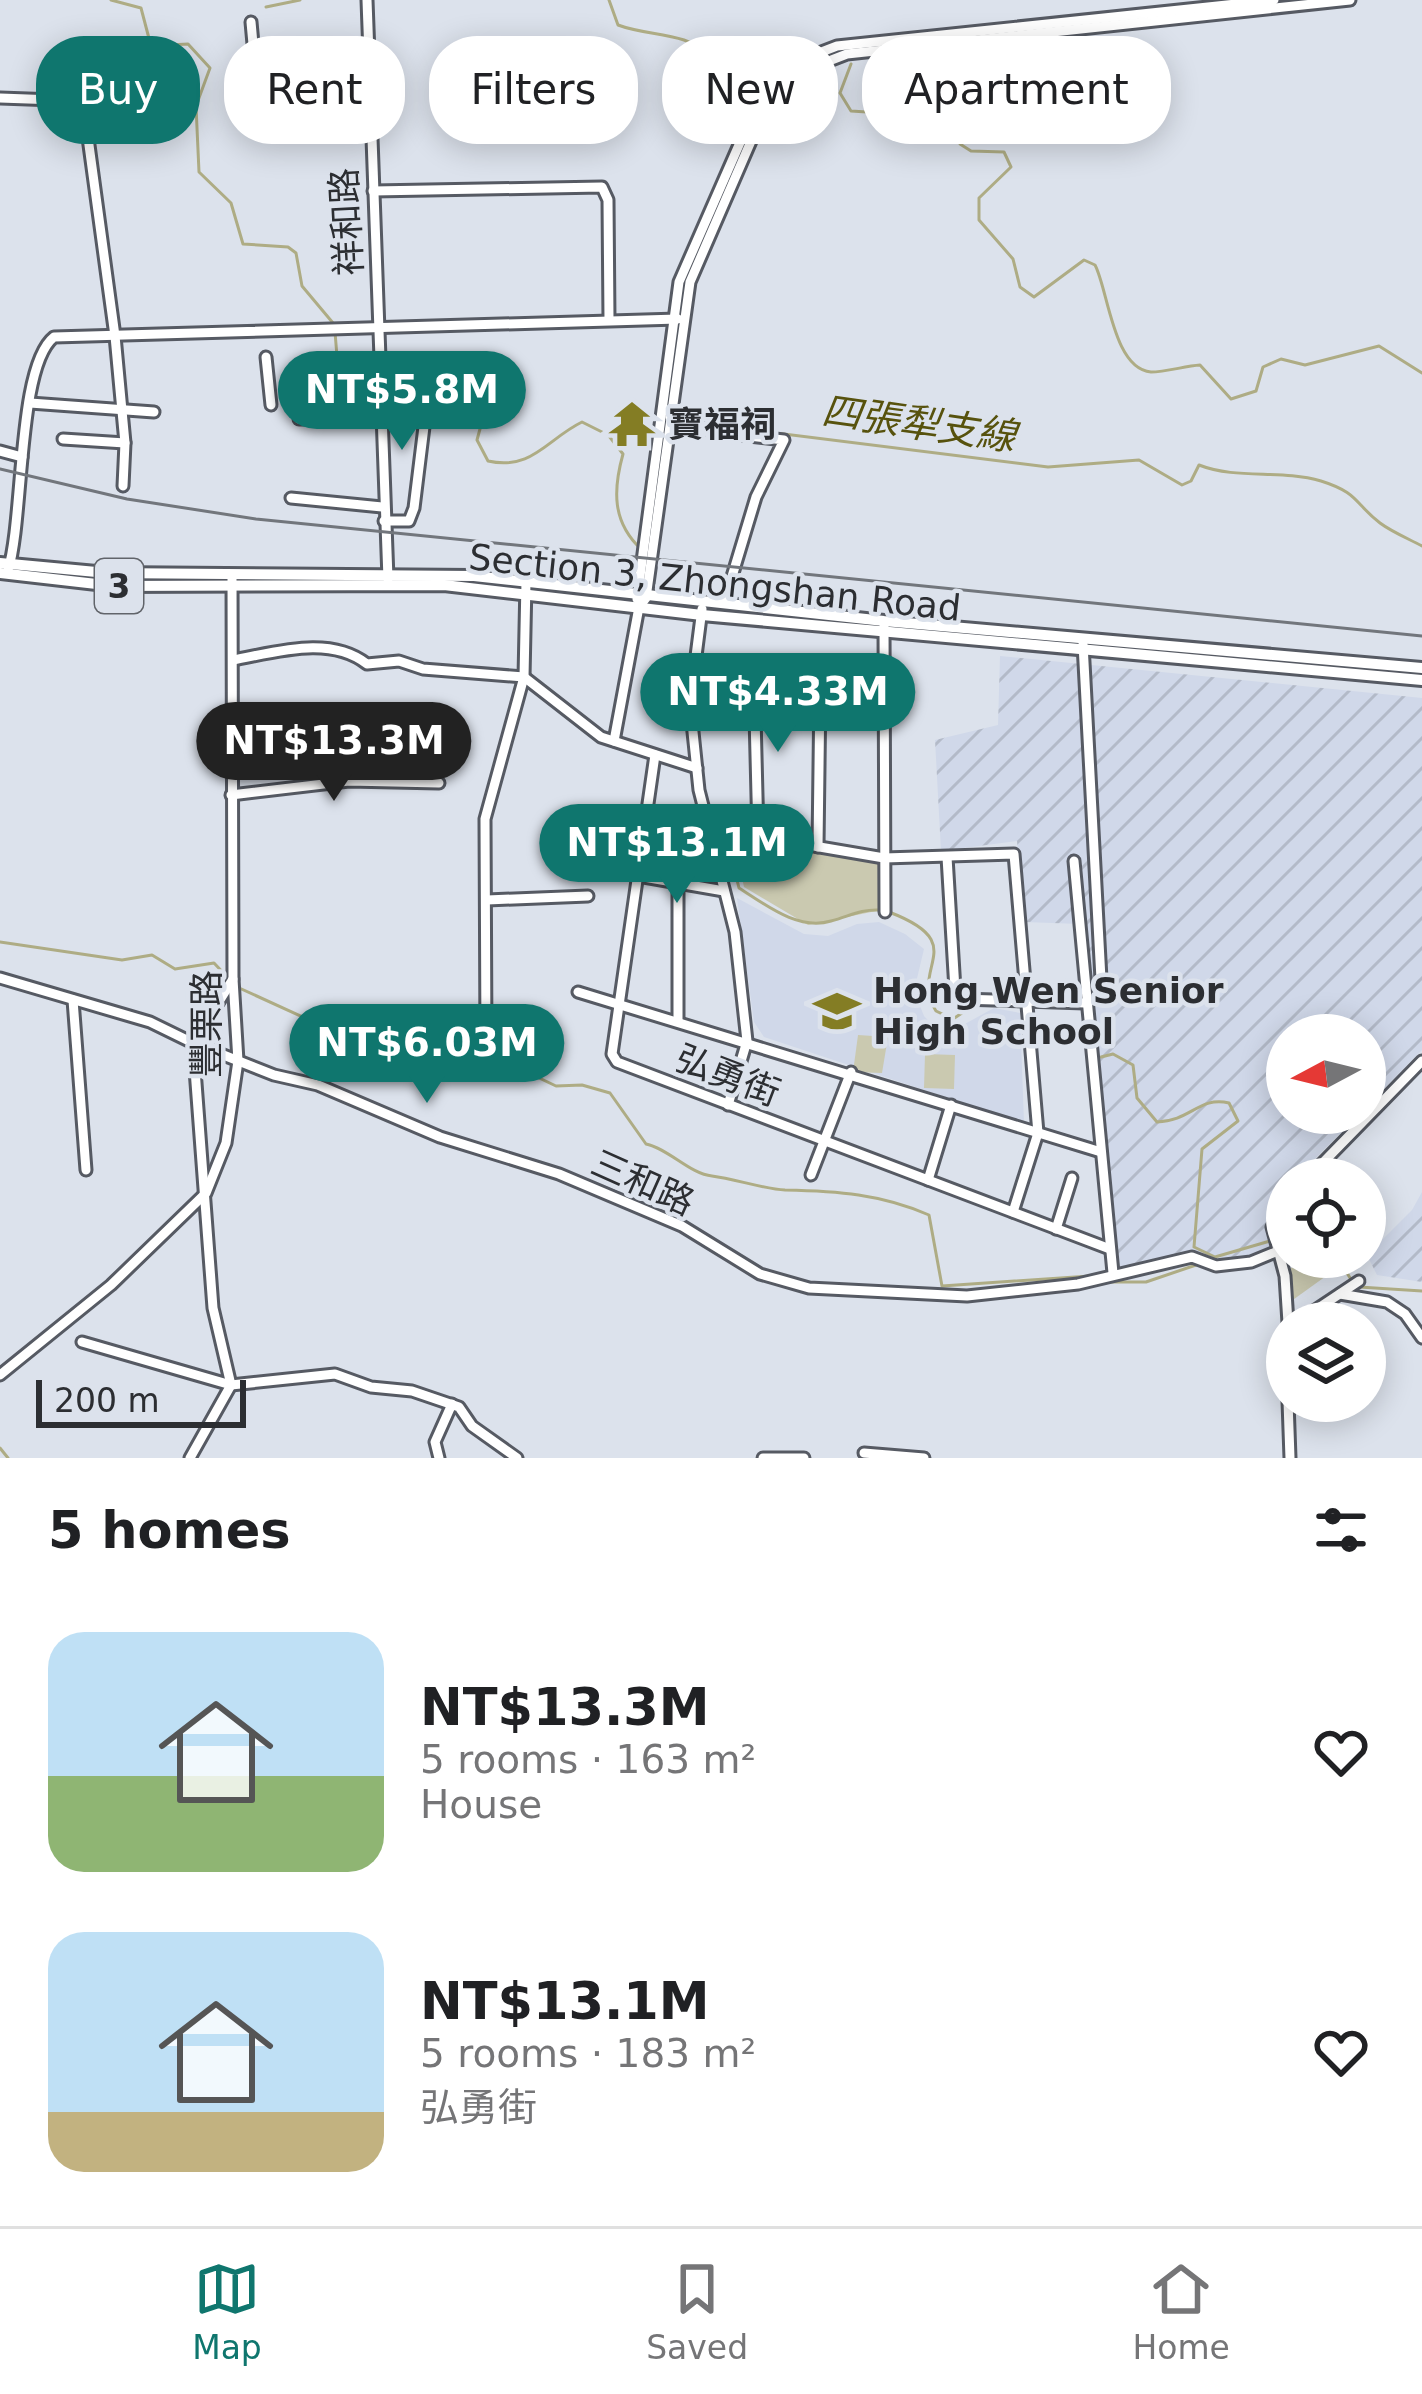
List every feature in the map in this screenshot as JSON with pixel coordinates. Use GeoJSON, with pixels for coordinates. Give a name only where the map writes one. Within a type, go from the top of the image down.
{"type":"FeatureCollection","features":[{"type":"Feature","properties":{"kind":"main road","name":"Section 3, Zhongshan Road"},"geometry":{"type":"LineString","coordinates":[[4,569],[233,580],[387,579],[525,588],[1422,680]]}},
{"type":"Feature","properties":{"kind":"main road","name":"Section 3, Zhongshan Road"},"geometry":{"type":"LineString","coordinates":[[702,608],[724,603],[884,625]]}},
{"type":"Feature","properties":{"kind":"main road","name":"Section 3, Zhongshan Road"},"geometry":{"type":"LineString","coordinates":[[1083,645],[1422,668]]}},
{"type":"Feature","properties":{"kind":"street","name":"祥和路"},"geometry":{"type":"LineString","coordinates":[[367,0],[387,579]]}},
{"type":"Feature","properties":{"kind":"street"},"geometry":{"type":"LineString","coordinates":[[614,741],[671,428],[679,282],[749,116],[770,83],[798,61],[837,46],[1274,0]]}},
{"type":"Feature","properties":{"kind":"street"},"geometry":{"type":"LineString","coordinates":[[640,600],[641,549],[678,320],[756,124],[781,87],[825,59],[1350,0]]}},
{"type":"Feature","properties":{"kind":"street"},"geometry":{"type":"LineString","coordinates":[[250,22],[251,36]]}},
{"type":"Feature","properties":{"kind":"street"},"geometry":{"type":"LineString","coordinates":[[0,98],[82,101],[115,336],[125,443],[123,486]]}},
{"type":"Feature","properties":{"kind":"street"},"geometry":{"type":"LineString","coordinates":[[374,191],[602,187],[608,200],[609,320]]}},
{"type":"Feature","properties":{"kind":"street"},"geometry":{"type":"LineString","coordinates":[[4,569],[29,403],[45,344],[54,338],[378,324],[678,320]]}},
{"type":"Feature","properties":{"kind":"street"},"geometry":{"type":"LineString","coordinates":[[266,357],[271,405]]}},
{"type":"Feature","properties":{"kind":"street"},"geometry":{"type":"LineString","coordinates":[[384,521],[409,521],[414,508],[427,386]]}},
{"type":"Feature","properties":{"kind":"street"},"geometry":{"type":"LineString","coordinates":[[29,403],[154,412]]}},
{"type":"Feature","properties":{"kind":"street"},"geometry":{"type":"LineString","coordinates":[[660,411],[671,428]]}},
{"type":"Feature","properties":{"kind":"street"},"geometry":{"type":"LineString","coordinates":[[298,419],[379,418]]}},
{"type":"Feature","properties":{"kind":"street"},"geometry":{"type":"LineString","coordinates":[[671,428],[699,425],[784,440],[756,497],[724,603]]}},
{"type":"Feature","properties":{"kind":"street"},"geometry":{"type":"LineString","coordinates":[[63,439],[125,443]]}},
{"type":"Feature","properties":{"kind":"street"},"geometry":{"type":"LineString","coordinates":[[0,451],[22,457]]}},
{"type":"Feature","properties":{"kind":"street"},"geometry":{"type":"LineString","coordinates":[[291,498],[382,507]]}},
{"type":"Feature","properties":{"kind":"street","name":"豐栗路"},"geometry":{"type":"LineString","coordinates":[[0,1375],[111,1285],[206,1193],[226,1143],[238,1061],[232,979],[233,580]]}},
{"type":"Feature","properties":{"kind":"street"},"geometry":{"type":"LineString","coordinates":[[486,1042],[485,820],[524,677],[525,588]]}},
{"type":"Feature","properties":{"kind":"street"},"geometry":{"type":"LineString","coordinates":[[702,608],[690,703],[697,769],[724,891],[747,1041],[728,1105]]}},
{"type":"Feature","properties":{"kind":"street"},"geometry":{"type":"LineString","coordinates":[[884,625],[885,912]]}},
{"type":"Feature","properties":{"kind":"street"},"geometry":{"type":"LineString","coordinates":[[1083,645],[1101,979]]}},
{"type":"Feature","properties":{"kind":"street"},"geometry":{"type":"LineString","coordinates":[[232,660],[305,648],[347,650],[368,664],[399,661],[423,669],[524,677],[614,741],[697,769]]}},
{"type":"Feature","properties":{"kind":"street"},"geometry":{"type":"LineString","coordinates":[[723,671],[820,687],[885,710]]}},
{"type":"Feature","properties":{"kind":"street"},"geometry":{"type":"LineString","coordinates":[[754,675],[758,836]]}},
{"type":"Feature","properties":{"kind":"street"},"geometry":{"type":"LineString","coordinates":[[818,847],[820,687]]}},
{"type":"Feature","properties":{"kind":"street","name":"弘勇街"},"geometry":{"type":"LineString","coordinates":[[655,755],[613,1054],[617,1062],[1110,1250]]}},
{"type":"Feature","properties":{"kind":"street"},"geometry":{"type":"LineString","coordinates":[[231,795],[349,781],[439,783]]}},
{"type":"Feature","properties":{"kind":"street"},"geometry":{"type":"LineString","coordinates":[[709,828],[884,858],[1014,854],[1038,1133],[1013,1212]]}},
{"type":"Feature","properties":{"kind":"street"},"geometry":{"type":"LineString","coordinates":[[947,857],[955,990],[961,999],[1085,1003]]}},
{"type":"Feature","properties":{"kind":"street"},"geometry":{"type":"LineString","coordinates":[[1074,861],[1113,1274]]}},
{"type":"Feature","properties":{"kind":"street"},"geometry":{"type":"LineString","coordinates":[[638,876],[724,891]]}},
{"type":"Feature","properties":{"kind":"street"},"geometry":{"type":"LineString","coordinates":[[678,883],[678,1020]]}},
{"type":"Feature","properties":{"kind":"street"},"geometry":{"type":"LineString","coordinates":[[487,900],[588,896]]}},
{"type":"Feature","properties":{"kind":"street","name":"三和路"},"geometry":{"type":"LineString","coordinates":[[0,978],[150,1022],[238,1061],[317,1084],[440,1137],[559,1174],[682,1226],[760,1274],[787,1283],[950,1296],[1064,1286],[1113,1274],[1142,1273],[1192,1257],[1216,1266],[1251,1262],[1266,1251]]}},
{"type":"Feature","properties":{"kind":"street"},"geometry":{"type":"LineString","coordinates":[[190,1458],[231,1385],[213,1308],[193,1043],[232,979]]}},
{"type":"Feature","properties":{"kind":"street"},"geometry":{"type":"LineString","coordinates":[[578,992],[1101,1152]]}},
{"type":"Feature","properties":{"kind":"street"},"geometry":{"type":"LineString","coordinates":[[73,1000],[86,1170]]}},
{"type":"Feature","properties":{"kind":"street"},"geometry":{"type":"LineString","coordinates":[[1327,1158],[1422,1061]]}},
{"type":"Feature","properties":{"kind":"street"},"geometry":{"type":"LineString","coordinates":[[811,1175],[828,1142],[851,1072]]}},
{"type":"Feature","properties":{"kind":"street"},"geometry":{"type":"LineString","coordinates":[[928,1180],[951,1105]]}},
{"type":"Feature","properties":{"kind":"street"},"geometry":{"type":"LineString","coordinates":[[1056,1229],[1072,1178]]}},
{"type":"Feature","properties":{"kind":"street"},"geometry":{"type":"LineString","coordinates":[[1327,1302],[1358,1281]]}},
{"type":"Feature","properties":{"kind":"street"},"geometry":{"type":"LineString","coordinates":[[1343,1292],[1387,1302],[1405,1314],[1422,1338]]}},
{"type":"Feature","properties":{"kind":"street"},"geometry":{"type":"LineString","coordinates":[[82,1342],[231,1385],[335,1374],[452,1403],[472,1426],[517,1458]]}},
{"type":"Feature","properties":{"kind":"street"},"geometry":{"type":"LineString","coordinates":[[439,1458],[435,1442],[452,1403]]}},
{"type":"Feature","properties":{"kind":"street"},"geometry":{"type":"LineString","coordinates":[[1289,1422],[1290,1458]]}},
{"type":"Feature","properties":{"kind":"street"},"geometry":{"type":"LineString","coordinates":[[864,1453],[924,1458]]}},
{"type":"Feature","properties":{"kind":"street"},"geometry":{"type":"LineString","coordinates":[[763,1458],[804,1458]]}},
{"type":"Feature","properties":{"kind":"shaded area"},"geometry":{"type":"Polygon","coordinates":[[[1000,656],[1422,698],[1422,1050],[1386,1087],[1386,1014],[1266,1014],[1266,1134],[1339,1134],[1316,1158],[1266,1158],[1266,1251],[1222,1264],[1187,1253],[1145,1269],[1118,1270],[1080,924],[1024,922],[1017,841],[941,851],[935,740],[998,725],[1000,656]]]}},
{"type":"Feature","properties":{"kind":"shaded area","name":"Hong Wen Senior High School"},"geometry":{"type":"Polygon","coordinates":[[[737,898],[804,934],[828,936],[857,924],[879,922],[905,934],[924,949],[914,991],[924,1016],[939,1032],[952,1031],[994,1008],[1020,1013],[1024,1123],[764,1037],[754,1022],[737,898]]]}},
{"type":"Feature","properties":{"kind":"shaded area"},"geometry":{"type":"Polygon","coordinates":[[[1422,1192],[1422,1282],[1386,1276],[1386,1236],[1412,1210],[1422,1192]]]}},
{"type":"Feature","properties":{"kind":"green space"},"geometry":{"type":"Polygon","coordinates":[[[734,840],[881,863],[881,910],[808,925],[744,887],[734,840]]]}},
{"type":"Feature","properties":{"kind":"green space"},"geometry":{"type":"Polygon","coordinates":[[[858,1035],[888,1037],[882,1073],[853,1072],[858,1035]]]}},
{"type":"Feature","properties":{"kind":"green space"},"geometry":{"type":"Polygon","coordinates":[[[925,1054],[955,1055],[954,1089],[924,1088],[925,1054]]]}},
{"type":"Feature","properties":{"kind":"green space"},"geometry":{"type":"Polygon","coordinates":[[[1288,1278],[1323,1278],[1290,1302],[1288,1278]]]}},
{"type":"Feature","properties":{"kind":"waterway","name":"四張犁支線"},"geometry":{"type":"LineString","coordinates":[[111,0],[141,8],[151,46],[188,44],[210,68],[196,106],[199,172],[231,203],[243,244],[288,247],[296,253],[302,286],[333,323]]}},
{"type":"Feature","properties":{"kind":"waterway"},"geometry":{"type":"LineString","coordinates":[[266,7],[300,0]]}},
{"type":"Feature","properties":{"kind":"waterway"},"geometry":{"type":"LineString","coordinates":[[609,0],[618,25],[664,36]]}},
{"type":"Feature","properties":{"kind":"waterway"},"geometry":{"type":"LineString","coordinates":[[851,64],[840,93],[851,111],[898,114],[939,95],[954,109],[960,144],[971,151],[1004,152],[1011,167],[979,198],[979,220],[1013,259],[1020,287],[1034,297],[1084,260],[1095,265],[1120,343],[1138,368],[1151,372],[1200,365],[1231,399],[1256,391],[1263,367],[1281,359],[1305,365],[1379,346],[1422,373]]}},
{"type":"Feature","properties":{"kind":"waterway","name":"四張犁支線"},"geometry":{"type":"LineString","coordinates":[[335,332],[339,381],[376,375]]}},
{"type":"Feature","properties":{"kind":"waterway","name":"四張犁支線"},"geometry":{"type":"LineString","coordinates":[[385,375],[483,391],[487,403],[477,440],[488,461],[528,458],[582,422],[608,435],[654,431]]}},
{"type":"Feature","properties":{"kind":"waterway","name":"四張犁支線"},"geometry":{"type":"LineString","coordinates":[[705,424],[1048,467],[1139,460],[1182,485],[1191,481],[1199,465],[1228,472],[1306,477],[1343,490],[1380,523],[1422,546]]}},
{"type":"Feature","properties":{"kind":"waterway"},"geometry":{"type":"LineString","coordinates":[[609,436],[623,454],[617,493],[620,517],[641,549]]}},
{"type":"Feature","properties":{"kind":"waterway"},"geometry":{"type":"LineString","coordinates":[[730,852],[739,888],[795,919],[819,923],[880,910]]}},
{"type":"Feature","properties":{"kind":"waterway"},"geometry":{"type":"LineString","coordinates":[[889,912],[928,935],[933,946],[929,995],[936,1011],[953,1019],[962,1013]]}},
{"type":"Feature","properties":{"kind":"waterway"},"geometry":{"type":"LineString","coordinates":[[0,942],[122,960],[152,955],[175,969],[214,963],[230,980]]}},
{"type":"Feature","properties":{"kind":"waterway"},"geometry":{"type":"LineString","coordinates":[[237,987],[329,1029],[464,1042],[556,1086],[582,1085],[610,1093],[646,1144],[704,1174],[777,1189],[876,1198],[929,1215],[942,1286],[1090,1276]]}},
{"type":"Feature","properties":{"kind":"waterway"},"geometry":{"type":"LineString","coordinates":[[1101,1057],[1113,1054],[1133,1065],[1137,1098],[1157,1122],[1210,1103],[1229,1103],[1238,1121],[1202,1149],[1194,1247],[1215,1257],[1266,1242]]}},
{"type":"Feature","properties":{"kind":"waterway"},"geometry":{"type":"LineString","coordinates":[[1111,1282],[1146,1282],[1199,1264]]}},
{"type":"Feature","properties":{"kind":"waterway"},"geometry":{"type":"LineString","coordinates":[[1359,1287],[1422,1291]]}},
{"type":"Feature","properties":{"kind":"waterway"},"geometry":{"type":"LineString","coordinates":[[0,1448],[8,1458]]}},
{"type":"Feature","properties":{"kind":"railway"},"geometry":{"type":"LineString","coordinates":[[0,469],[127,499],[256,519],[1422,636]]}},
{"type":"Feature","properties":{"kind":"place","name":"寶福祠"},"geometry":{"type":"Point","coordinates":[632,424]}},
{"type":"Feature","properties":{"kind":"place","name":"Hong Wen Senior High School"},"geometry":{"type":"Point","coordinates":[837,1011]}}]}
